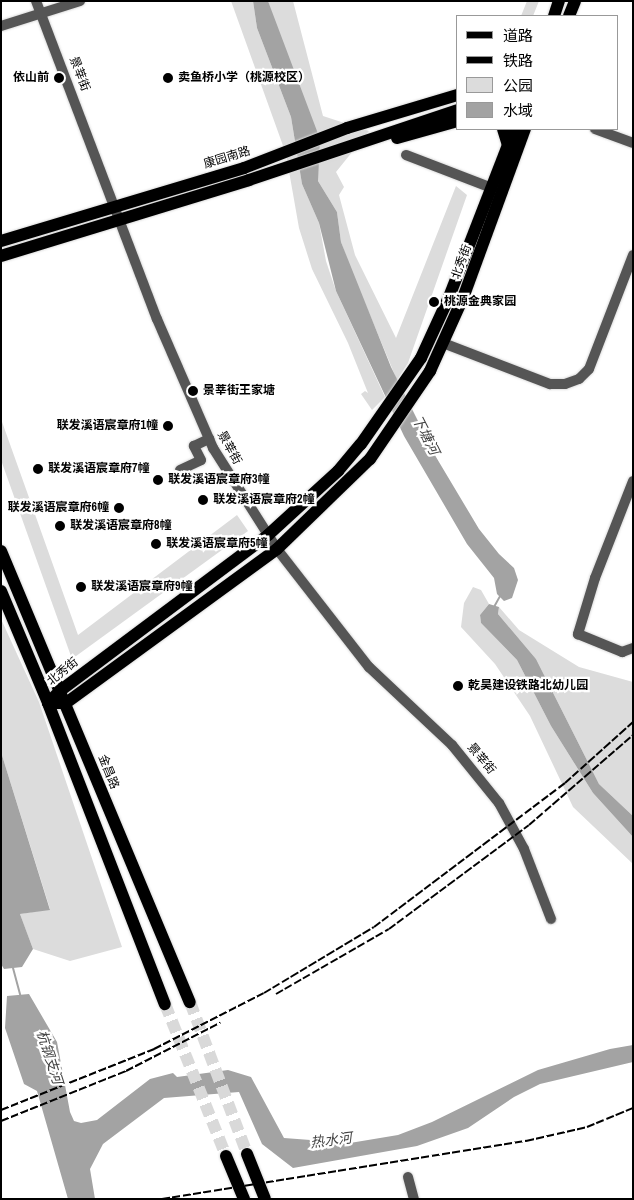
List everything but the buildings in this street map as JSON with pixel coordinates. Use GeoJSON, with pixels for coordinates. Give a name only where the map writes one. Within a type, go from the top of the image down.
{"type":"FeatureCollection","features":[{"type":"Feature","properties":{"kind":"main road"},"geometry":{"type":"LineString","coordinates":[[554,15],[559,1]]}},
{"type":"Feature","properties":{"kind":"main road"},"geometry":{"type":"LineString","coordinates":[[569,15],[575,1]]}},
{"type":"Feature","properties":{"kind":"main road","name":"康园南路"},"geometry":{"type":"LineString","coordinates":[[1,256],[119,219],[277,163],[320,139],[456,96]]}},
{"type":"Feature","properties":{"kind":"main road","name":"康园南路"},"geometry":{"type":"LineString","coordinates":[[1,241],[114,206],[277,163],[318,157],[456,111]]}},
{"type":"Feature","properties":{"kind":"main road"},"geometry":{"type":"LineString","coordinates":[[372,140],[418,133],[456,122]]}},
{"type":"Feature","properties":{"kind":"main road"},"geometry":{"type":"LineString","coordinates":[[503,130],[508,146]]}},
{"type":"Feature","properties":{"kind":"main road","name":"北秀街"},"geometry":{"type":"LineString","coordinates":[[48,703],[61,690],[268,535],[338,471],[421,358],[492,188],[514,130]]}},
{"type":"Feature","properties":{"kind":"main road","name":"北秀街"},"geometry":{"type":"LineString","coordinates":[[277,549],[370,459],[430,371],[463,298],[525,130]]}},
{"type":"Feature","properties":{"kind":"main road"},"geometry":{"type":"LineString","coordinates":[[66,703],[277,549]]}},
{"type":"Feature","properties":{"kind":"main road","name":"金昌路"},"geometry":{"type":"LineString","coordinates":[[1,551],[61,690],[128,862],[190,1002]]}},
{"type":"Feature","properties":{"kind":"main road"},"geometry":{"type":"LineString","coordinates":[[1,591],[48,703],[165,1004]]}},
{"type":"Feature","properties":{"kind":"main road","name":"北秀街"},"geometry":{"type":"LineString","coordinates":[[48,703],[66,703]]}},
{"type":"Feature","properties":{"kind":"main road"},"geometry":{"type":"LineString","coordinates":[[247,1154],[266,1199]]}},
{"type":"Feature","properties":{"kind":"main road"},"geometry":{"type":"LineString","coordinates":[[226,1156],[244,1199]]}},
{"type":"Feature","properties":{"kind":"street","name":"景莘街"},"geometry":{"type":"LineString","coordinates":[[36,1],[187,392],[209,439],[277,549],[369,667],[476,771],[509,819],[551,919]]}},
{"type":"Feature","properties":{"kind":"street"},"geometry":{"type":"LineString","coordinates":[[1,26],[41,15],[80,1]]}},
{"type":"Feature","properties":{"kind":"street"},"geometry":{"type":"LineString","coordinates":[[598,130],[633,143]]}},
{"type":"Feature","properties":{"kind":"street"},"geometry":{"type":"LineString","coordinates":[[406,155],[492,188]]}},
{"type":"Feature","properties":{"kind":"street"},"geometry":{"type":"LineString","coordinates":[[443,343],[550,384],[565,384],[579,379],[589,369],[633,255]]}},
{"type":"Feature","properties":{"kind":"street"},"geometry":{"type":"LineString","coordinates":[[180,470],[201,460],[194,446],[209,439]]}},
{"type":"Feature","properties":{"kind":"street"},"geometry":{"type":"LineString","coordinates":[[633,481],[595,578],[578,634],[622,652],[633,648]]}},
{"type":"Feature","properties":{"kind":"street"},"geometry":{"type":"LineString","coordinates":[[408,1177],[414,1199]]}},
{"type":"Feature","properties":{"kind":"green space"},"geometry":{"type":"Polygon","coordinates":[[[231,1],[253,1],[257,28],[291,117],[302,184],[319,223],[326,261],[336,291],[385,397],[372,410],[361,394],[365,391],[368,393],[348,343],[312,269],[299,228],[286,154],[231,1]]]}},
{"type":"Feature","properties":{"kind":"green space"},"geometry":{"type":"Polygon","coordinates":[[[268,1],[293,1],[323,116],[369,131],[336,172],[344,187],[339,195],[355,255],[396,338],[456,186],[467,195],[408,363],[397,380],[341,242],[337,212],[318,181],[318,157],[268,1]]]}},
{"type":"Feature","properties":{"kind":"green space"},"geometry":{"type":"Polygon","coordinates":[[[527,1],[539,1],[533,15],[521,15],[527,1]]]}},
{"type":"Feature","properties":{"kind":"green space"},"geometry":{"type":"Polygon","coordinates":[[[1,419],[78,635],[237,515],[248,531],[72,659],[1,460],[1,419]]]}},
{"type":"Feature","properties":{"kind":"green space"},"geometry":{"type":"Polygon","coordinates":[[[473,587],[481,590],[489,604],[480,615],[481,623],[517,660],[551,726],[593,793],[633,837],[633,864],[573,807],[530,716],[495,664],[461,627],[464,603],[473,587]]]}},
{"type":"Feature","properties":{"kind":"green space"},"geometry":{"type":"Polygon","coordinates":[[[499,607],[519,630],[579,667],[633,682],[633,816],[599,784],[536,659],[498,614],[499,607]]]}},
{"type":"Feature","properties":{"kind":"green space"},"geometry":{"type":"Polygon","coordinates":[[[1,619],[39,702],[122,947],[70,961],[33,949],[24,925],[20,914],[50,909],[1,752],[1,619]]]}},
{"type":"Feature","properties":{"kind":"water"},"geometry":{"type":"Polygon","coordinates":[[[253,1],[268,1],[320,139],[318,181],[337,212],[341,242],[391,367],[436,457],[479,529],[499,554],[514,568],[518,580],[512,598],[504,601],[497,594],[494,578],[467,544],[404,436],[336,291],[319,223],[302,184],[291,117],[257,28],[253,1]]]}},
{"type":"Feature","properties":{"kind":"water"},"geometry":{"type":"Polygon","coordinates":[[[489,604],[499,607],[498,614],[536,659],[599,784],[633,816],[633,837],[593,793],[551,726],[517,660],[481,623],[480,615],[489,604]]]}},
{"type":"Feature","properties":{"kind":"water"},"geometry":{"type":"Polygon","coordinates":[[[1,752],[50,910],[20,914],[33,949],[22,967],[4,969],[1,964],[1,752]]]}},
{"type":"Feature","properties":{"kind":"water"},"geometry":{"type":"Polygon","coordinates":[[[29,994],[57,1042],[70,1112],[74,1121],[81,1123],[97,1120],[150,1079],[173,1073],[177,1077],[228,1070],[251,1077],[284,1138],[350,1143],[398,1135],[432,1122],[538,1070],[610,1049],[633,1045],[633,1062],[540,1084],[514,1097],[468,1128],[417,1146],[293,1168],[262,1144],[239,1092],[164,1098],[103,1144],[90,1169],[95,1199],[68,1199],[37,1091],[24,1084],[5,1028],[7,996],[29,994]]]}},
{"type":"Feature","properties":{"kind":"waterway","name":"下塘河"},"geometry":{"type":"LineString","coordinates":[[494,607],[500,596]]}},
{"type":"Feature","properties":{"kind":"waterway","name":"杭钢支河"},"geometry":{"type":"LineString","coordinates":[[13,968],[21,997]]}},
{"type":"Feature","properties":{"kind":"tunnel"},"geometry":{"type":"LineString","coordinates":[[190,1002],[247,1154]]}},
{"type":"Feature","properties":{"kind":"tunnel"},"geometry":{"type":"LineString","coordinates":[[165,1004],[226,1156]]}},
{"type":"Feature","properties":{"kind":"railway"},"geometry":{"type":"LineString","coordinates":[[1,1110],[154,1049],[264,993],[374,927],[565,783],[633,722]]}},
{"type":"Feature","properties":{"kind":"railway"},"geometry":{"type":"LineString","coordinates":[[276,994],[389,929],[529,825],[633,735]]}},
{"type":"Feature","properties":{"kind":"railway"},"geometry":{"type":"LineString","coordinates":[[1,1121],[126,1071],[220,1023]]}},
{"type":"Feature","properties":{"kind":"railway"},"geometry":{"type":"LineString","coordinates":[[162,1199],[526,1141],[587,1127],[633,1108]]}},
{"type":"Feature","properties":{"kind":"place","name":"依山前"},"geometry":{"type":"Point","coordinates":[59,78]}},
{"type":"Feature","properties":{"kind":"place","name":"卖鱼桥小学（桃源校区）"},"geometry":{"type":"Point","coordinates":[168,78]}},
{"type":"Feature","properties":{"kind":"place","name":"桃源金典家园"},"geometry":{"type":"Point","coordinates":[434,302]}},
{"type":"Feature","properties":{"kind":"place","name":"景莘街王家塘"},"geometry":{"type":"Point","coordinates":[193,391]}},
{"type":"Feature","properties":{"kind":"place","name":"联发溪语宸章府1幢"},"geometry":{"type":"Point","coordinates":[168,426]}},
{"type":"Feature","properties":{"kind":"place","name":"联发溪语宸章府7幢"},"geometry":{"type":"Point","coordinates":[38,469]}},
{"type":"Feature","properties":{"kind":"place","name":"联发溪语宸章府3幢"},"geometry":{"type":"Point","coordinates":[158,480]}},
{"type":"Feature","properties":{"kind":"place","name":"联发溪语宸章府2幢"},"geometry":{"type":"Point","coordinates":[203,500]}},
{"type":"Feature","properties":{"kind":"place","name":"联发溪语宸章府6幢"},"geometry":{"type":"Point","coordinates":[119,508]}},
{"type":"Feature","properties":{"kind":"place","name":"联发溪语宸章府8幢"},"geometry":{"type":"Point","coordinates":[60,526]}},
{"type":"Feature","properties":{"kind":"place","name":"联发溪语宸章府5幢"},"geometry":{"type":"Point","coordinates":[156,544]}},
{"type":"Feature","properties":{"kind":"place","name":"联发溪语宸章府9幢"},"geometry":{"type":"Point","coordinates":[81,587]}},
{"type":"Feature","properties":{"kind":"place","name":"乾昊建设铁路北幼儿园"},"geometry":{"type":"Point","coordinates":[458,686]}},
{"type":"Feature","properties":{"kind":"water label","name":"热水河"},"geometry":{"type":"Point","coordinates":[331,1140]}}]}
